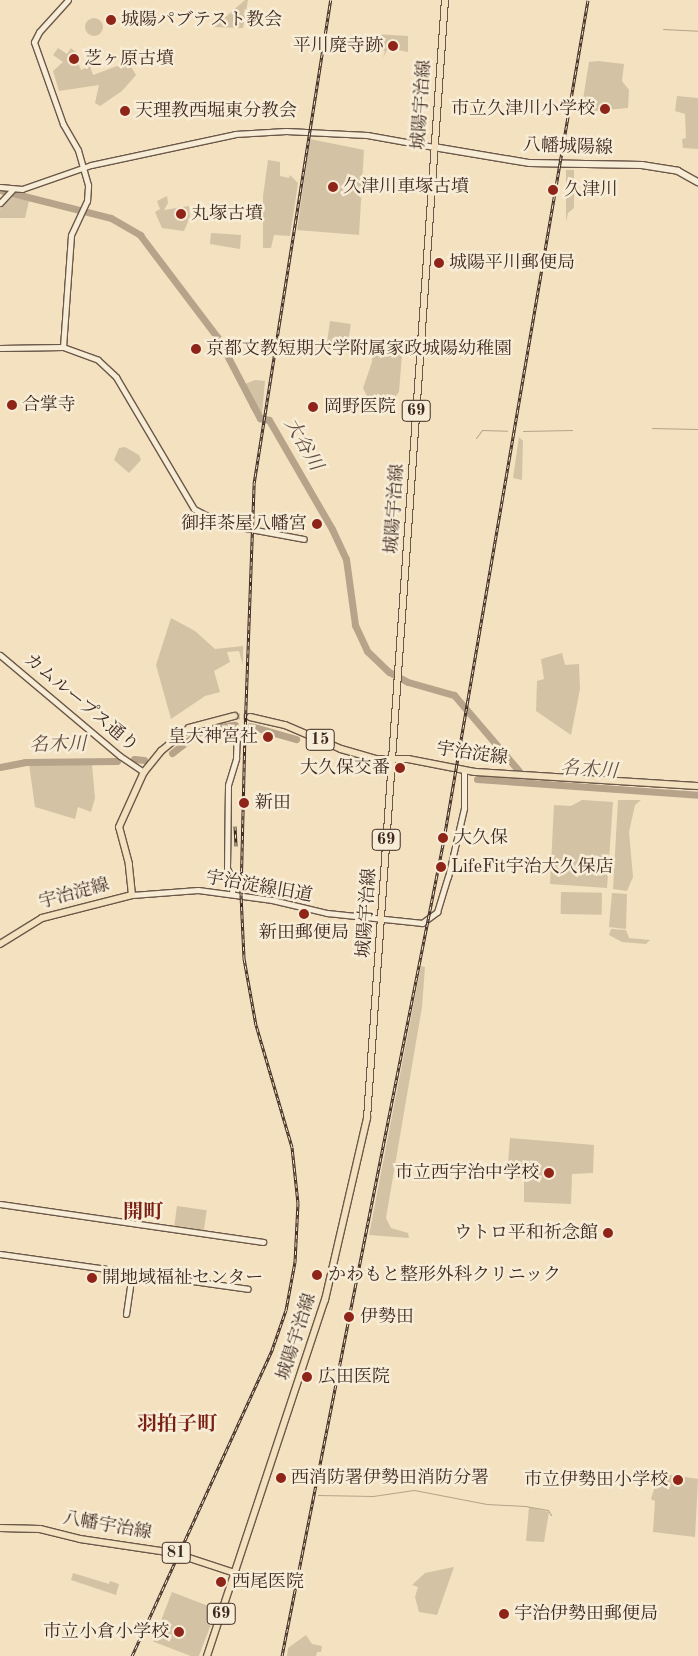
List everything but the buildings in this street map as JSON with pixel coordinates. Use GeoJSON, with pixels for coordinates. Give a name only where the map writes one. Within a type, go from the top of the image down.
{"type":"FeatureCollection","features":[{"type":"Feature","properties":{"kind":"main road","name":"城陽宇治線"},"geometry":{"type":"LineString","coordinates":[[207,1656],[325,1300],[365,1132],[382,920],[391,759],[445,0]]}},
{"type":"Feature","properties":{"kind":"main road","name":"八幡城陽線"},"geometry":{"type":"LineString","coordinates":[[434,147],[530,163],[642,166],[678,171],[698,182]]}},
{"type":"Feature","properties":{"kind":"main road","name":"宇治淀線"},"geometry":{"type":"LineString","coordinates":[[0,944],[35,920],[132,895],[129,864],[120,828],[144,772],[161,751],[185,732],[212,720],[234,716]]}},
{"type":"Feature","properties":{"kind":"main road","name":"宇治淀線"},"geometry":{"type":"LineString","coordinates":[[250,717],[291,727],[360,756],[417,760],[464,770],[698,786]]}},
{"type":"Feature","properties":{"kind":"main road","name":"八幡宇治線"},"geometry":{"type":"LineString","coordinates":[[0,1528],[40,1529],[80,1539],[174,1553],[235,1573]]}},
{"type":"Feature","properties":{"kind":"street"},"geometry":{"type":"LineString","coordinates":[[63,348],[71,235],[89,193],[84,168],[76,145],[63,124],[34,42],[46,23],[68,0]]}},
{"type":"Feature","properties":{"kind":"street"},"geometry":{"type":"LineString","coordinates":[[0,203],[10,192],[84,168],[235,134],[267,132],[367,135],[434,147]]}},
{"type":"Feature","properties":{"kind":"street"},"geometry":{"type":"LineString","coordinates":[[0,187],[10,192]]}},
{"type":"Feature","properties":{"kind":"street"},"geometry":{"type":"LineString","coordinates":[[0,348],[63,348],[92,356],[110,370],[194,509],[223,524],[304,539]]}},
{"type":"Feature","properties":{"kind":"street","name":"カムループス通り"},"geometry":{"type":"LineString","coordinates":[[0,655],[120,756],[144,772]]}},
{"type":"Feature","properties":{"kind":"street"},"geometry":{"type":"LineString","coordinates":[[232,894],[232,881],[227,868],[228,785],[236,758],[237,730]]}},
{"type":"Feature","properties":{"kind":"street","name":"宇治淀線旧道"},"geometry":{"type":"LineString","coordinates":[[132,895],[186,890],[232,894],[327,914],[422,923],[437,912],[460,832],[464,770]]}},
{"type":"Feature","properties":{"kind":"street"},"geometry":{"type":"LineString","coordinates":[[0,1204],[263,1242]]}},
{"type":"Feature","properties":{"kind":"street"},"geometry":{"type":"LineString","coordinates":[[0,1254],[248,1290]]}},
{"type":"Feature","properties":{"kind":"street"},"geometry":{"type":"LineString","coordinates":[[126,1314],[132,1273]]}},
{"type":"Feature","properties":{"kind":"shaded area"},"geometry":{"type":"Polygon","coordinates":[[[245,0],[248,0],[243,28],[214,27],[245,0]]]}},
{"type":"Feature","properties":{"kind":"shaded area"},"geometry":{"type":"Polygon","coordinates":[[[94,18],[102,23],[103,27],[98,35],[94,36],[86,31],[85,27],[90,19],[94,18]]]}},
{"type":"Feature","properties":{"kind":"shaded area","name":"平川廃寺跡"},"geometry":{"type":"Polygon","coordinates":[[[375,34],[408,36],[408,52],[388,48],[383,58],[385,51],[375,46],[375,34]]]}},
{"type":"Feature","properties":{"kind":"shaded area"},"geometry":{"type":"Polygon","coordinates":[[[58,48],[67,54],[71,48],[79,55],[78,63],[81,70],[90,66],[93,75],[128,62],[136,75],[122,91],[100,106],[95,103],[99,85],[59,91],[53,71],[63,62],[53,55],[58,48]]]}},
{"type":"Feature","properties":{"kind":"shaded area"},"geometry":{"type":"Polygon","coordinates":[[[598,61],[624,64],[622,81],[629,90],[628,108],[581,112],[589,62],[598,61]]]}},
{"type":"Feature","properties":{"kind":"shaded area"},"geometry":{"type":"Polygon","coordinates":[[[677,96],[698,98],[698,149],[683,148],[682,139],[686,138],[685,114],[675,111],[677,96]]]}},
{"type":"Feature","properties":{"kind":"shaded area"},"geometry":{"type":"Polygon","coordinates":[[[310,139],[364,150],[359,235],[297,230],[310,139]]]}},
{"type":"Feature","properties":{"kind":"shaded area"},"geometry":{"type":"Polygon","coordinates":[[[268,160],[280,162],[280,176],[289,178],[290,175],[298,183],[290,236],[274,235],[271,248],[263,248],[263,196],[268,160]]]}},
{"type":"Feature","properties":{"kind":"shaded area"},"geometry":{"type":"Polygon","coordinates":[[[566,170],[574,170],[574,208],[568,213],[566,222],[566,170]]]}},
{"type":"Feature","properties":{"kind":"shaded area"},"geometry":{"type":"Polygon","coordinates":[[[167,196],[168,203],[164,210],[189,206],[190,217],[184,231],[162,228],[155,212],[160,209],[157,201],[167,196]]]}},
{"type":"Feature","properties":{"kind":"shaded area"},"geometry":{"type":"Polygon","coordinates":[[[12,197],[29,201],[25,218],[0,218],[0,209],[12,197]]]}},
{"type":"Feature","properties":{"kind":"shaded area"},"geometry":{"type":"Polygon","coordinates":[[[211,233],[241,235],[240,249],[210,244],[211,233]]]}},
{"type":"Feature","properties":{"kind":"shaded area"},"geometry":{"type":"Polygon","coordinates":[[[330,321],[351,324],[347,352],[326,349],[330,321]]]}},
{"type":"Feature","properties":{"kind":"shaded area"},"geometry":{"type":"Polygon","coordinates":[[[379,339],[403,342],[399,392],[389,405],[367,396],[363,388],[372,362],[373,344],[379,339]]]}},
{"type":"Feature","properties":{"kind":"shaded area"},"geometry":{"type":"Polygon","coordinates":[[[255,380],[265,381],[262,414],[254,405],[245,384],[255,380]]]}},
{"type":"Feature","properties":{"kind":"shaded area"},"geometry":{"type":"Polygon","coordinates":[[[519,437],[523,441],[522,480],[513,478],[519,437]]]}},
{"type":"Feature","properties":{"kind":"shaded area"},"geometry":{"type":"Polygon","coordinates":[[[125,447],[139,455],[141,460],[129,473],[114,460],[119,448],[125,447]]]}},
{"type":"Feature","properties":{"kind":"shaded area"},"geometry":{"type":"Polygon","coordinates":[[[171,618],[195,631],[215,649],[243,646],[243,665],[239,651],[227,652],[230,662],[214,671],[220,692],[205,696],[171,719],[156,665],[171,618]]]}},
{"type":"Feature","properties":{"kind":"shaded area"},"geometry":{"type":"Polygon","coordinates":[[[562,653],[565,665],[579,664],[580,689],[571,735],[536,711],[537,681],[544,679],[541,659],[562,653]]]}},
{"type":"Feature","properties":{"kind":"shaded area"},"geometry":{"type":"Polygon","coordinates":[[[29,764],[92,765],[95,798],[91,812],[78,807],[75,819],[35,807],[29,764]]]}},
{"type":"Feature","properties":{"kind":"shaded area"},"geometry":{"type":"Polygon","coordinates":[[[582,800],[613,802],[607,888],[550,884],[554,805],[571,806],[582,800]]]}},
{"type":"Feature","properties":{"kind":"shaded area"},"geometry":{"type":"Polygon","coordinates":[[[618,800],[641,800],[635,805],[629,832],[633,877],[627,891],[613,889],[618,800]]]}},
{"type":"Feature","properties":{"kind":"shaded area"},"geometry":{"type":"Polygon","coordinates":[[[561,892],[602,893],[602,915],[561,914],[561,892]]]}},
{"type":"Feature","properties":{"kind":"shaded area"},"geometry":{"type":"Polygon","coordinates":[[[612,893],[627,894],[626,929],[609,927],[612,893]]]}},
{"type":"Feature","properties":{"kind":"shaded area"},"geometry":{"type":"Polygon","coordinates":[[[611,929],[626,930],[629,938],[650,940],[646,944],[622,942],[609,935],[611,929]]]}},
{"type":"Feature","properties":{"kind":"shaded area"},"geometry":{"type":"Polygon","coordinates":[[[421,966],[425,967],[422,1007],[386,1218],[391,1228],[408,1233],[409,1238],[369,1235],[421,966]]]}},
{"type":"Feature","properties":{"kind":"shaded area"},"geometry":{"type":"Polygon","coordinates":[[[510,1138],[594,1145],[593,1173],[572,1174],[571,1204],[524,1202],[524,1178],[507,1177],[510,1138]]]}},
{"type":"Feature","properties":{"kind":"shaded area"},"geometry":{"type":"Polygon","coordinates":[[[177,1206],[207,1210],[204,1230],[174,1226],[177,1206]]]}},
{"type":"Feature","properties":{"kind":"shaded area"},"geometry":{"type":"Polygon","coordinates":[[[659,1473],[698,1479],[695,1537],[653,1532],[655,1501],[651,1499],[659,1473]]]}},
{"type":"Feature","properties":{"kind":"shaded area"},"geometry":{"type":"Polygon","coordinates":[[[529,1507],[549,1512],[544,1542],[526,1541],[529,1507]]]}},
{"type":"Feature","properties":{"kind":"shaded area"},"geometry":{"type":"Polygon","coordinates":[[[454,1567],[437,1615],[419,1612],[415,1597],[418,1587],[412,1585],[425,1573],[454,1567]]]}},
{"type":"Feature","properties":{"kind":"shaded area"},"geometry":{"type":"Polygon","coordinates":[[[73,1573],[109,1584],[110,1581],[119,1584],[116,1595],[71,1580],[73,1573]]]}},
{"type":"Feature","properties":{"kind":"shaded area","name":"市立小倉小学校"},"geometry":{"type":"Polygon","coordinates":[[[172,1592],[217,1609],[199,1656],[191,1656],[153,1641],[172,1592]]]}},
{"type":"Feature","properties":{"kind":"shaded area"},"geometry":{"type":"Polygon","coordinates":[[[306,1635],[312,1644],[322,1646],[321,1652],[317,1652],[316,1656],[287,1656],[288,1648],[306,1635]]]}},
{"type":"Feature","properties":{"kind":"waterway"},"geometry":{"type":"LineString","coordinates":[[663,29],[698,31]]}},
{"type":"Feature","properties":{"kind":"waterway","name":"大谷川"},"geometry":{"type":"LineString","coordinates":[[0,190],[111,218],[140,235],[218,338],[260,418],[269,420],[332,529],[346,559],[355,625],[367,651],[389,672],[408,682],[454,695],[519,771]]}},
{"type":"Feature","properties":{"kind":"waterway"},"geometry":{"type":"LineString","coordinates":[[652,428],[698,429]]}},
{"type":"Feature","properties":{"kind":"waterway"},"geometry":{"type":"LineString","coordinates":[[476,438],[482,430],[507,431]]}},
{"type":"Feature","properties":{"kind":"waterway"},"geometry":{"type":"LineString","coordinates":[[523,431],[572,430]]}},
{"type":"Feature","properties":{"kind":"waterway","name":"名木川"},"geometry":{"type":"LineString","coordinates":[[172,753],[196,734],[209,728],[235,725]]}},
{"type":"Feature","properties":{"kind":"waterway","name":"名木川"},"geometry":{"type":"LineString","coordinates":[[250,726],[296,739]]}},
{"type":"Feature","properties":{"kind":"waterway","name":"名木川"},"geometry":{"type":"LineString","coordinates":[[134,759],[144,760]]}},
{"type":"Feature","properties":{"kind":"waterway","name":"名木川"},"geometry":{"type":"LineString","coordinates":[[0,767],[25,762],[117,761]]}},
{"type":"Feature","properties":{"kind":"waterway","name":"名木川"},"geometry":{"type":"LineString","coordinates":[[477,779],[698,795]]}},
{"type":"Feature","properties":{"kind":"waterway"},"geometry":{"type":"LineString","coordinates":[[318,1495],[373,1496],[414,1490],[487,1504],[525,1506],[548,1510],[551,1515]]}},
{"type":"Feature","properties":{"kind":"tunnel"},"geometry":{"type":"LineString","coordinates":[[234,716],[250,717]]}},
{"type":"Feature","properties":{"kind":"railway"},"geometry":{"type":"LineString","coordinates":[[132,1656],[272,1350],[286,1310],[295,1262],[298,1203],[292,1147],[256,1025],[244,958],[241,895],[245,733],[254,484],[331,0]]}},
{"type":"Feature","properties":{"kind":"railway"},"geometry":{"type":"LineString","coordinates":[[282,1656],[444,839],[588,0]]}},
{"type":"Feature","properties":{"kind":"railway"},"geometry":{"type":"LineString","coordinates":[[235,826],[236,846]]}},
{"type":"Feature","properties":{"kind":"place","name":"城陽パブテスト教会"},"geometry":{"type":"Point","coordinates":[111,20]}},
{"type":"Feature","properties":{"kind":"place","name":"平川廃寺跡"},"geometry":{"type":"Point","coordinates":[393,46]}},
{"type":"Feature","properties":{"kind":"place","name":"芝ヶ原古墳"},"geometry":{"type":"Point","coordinates":[74,59]}},
{"type":"Feature","properties":{"kind":"place","name":"市立久津川小学校"},"geometry":{"type":"Point","coordinates":[605,109]}},
{"type":"Feature","properties":{"kind":"place","name":"天理教西堀東分教会"},"geometry":{"type":"Point","coordinates":[125,111]}},
{"type":"Feature","properties":{"kind":"place","name":"久津川車塚古墳"},"geometry":{"type":"Point","coordinates":[333,187]}},
{"type":"Feature","properties":{"kind":"place","name":"久津川"},"geometry":{"type":"Point","coordinates":[553,190]}},
{"type":"Feature","properties":{"kind":"place","name":"丸塚古墳"},"geometry":{"type":"Point","coordinates":[181,214]}},
{"type":"Feature","properties":{"kind":"place","name":"城陽平川郵便局"},"geometry":{"type":"Point","coordinates":[439,263]}},
{"type":"Feature","properties":{"kind":"place","name":"京都文教短期大学附属家政城陽幼稚園"},"geometry":{"type":"Point","coordinates":[196,349]}},
{"type":"Feature","properties":{"kind":"place","name":"合掌寺"},"geometry":{"type":"Point","coordinates":[12,405]}},
{"type":"Feature","properties":{"kind":"place","name":"岡野医院"},"geometry":{"type":"Point","coordinates":[313,407]}},
{"type":"Feature","properties":{"kind":"place","name":"御拝茶屋八幡宮"},"geometry":{"type":"Point","coordinates":[317,524]}},
{"type":"Feature","properties":{"kind":"place","name":"皇大神宮社"},"geometry":{"type":"Point","coordinates":[268,737]}},
{"type":"Feature","properties":{"kind":"place","name":"大久保交番"},"geometry":{"type":"Point","coordinates":[400,768]}},
{"type":"Feature","properties":{"kind":"place","name":"新田"},"geometry":{"type":"Point","coordinates":[244,803]}},
{"type":"Feature","properties":{"kind":"place","name":"大久保"},"geometry":{"type":"Point","coordinates":[443,838]}},
{"type":"Feature","properties":{"kind":"place","name":"LifeFit宇治大久保店"},"geometry":{"type":"Point","coordinates":[441,867]}},
{"type":"Feature","properties":{"kind":"place","name":"新田郵便局"},"geometry":{"type":"Point","coordinates":[304,914]}},
{"type":"Feature","properties":{"kind":"place","name":"市立西宇治中学校"},"geometry":{"type":"Point","coordinates":[549,1173]}},
{"type":"Feature","properties":{"kind":"place","name":"ウトロ平和祈念館"},"geometry":{"type":"Point","coordinates":[608,1233]}},
{"type":"Feature","properties":{"kind":"place","name":"かわもと整形外科クリニック"},"geometry":{"type":"Point","coordinates":[317,1275]}},
{"type":"Feature","properties":{"kind":"place","name":"開地域福祉センター"},"geometry":{"type":"Point","coordinates":[92,1278]}},
{"type":"Feature","properties":{"kind":"place","name":"伊勢田"},"geometry":{"type":"Point","coordinates":[349,1317]}},
{"type":"Feature","properties":{"kind":"place","name":"広田医院"},"geometry":{"type":"Point","coordinates":[307,1377]}},
{"type":"Feature","properties":{"kind":"place","name":"西消防署伊勢田消防分署"},"geometry":{"type":"Point","coordinates":[281,1478]}},
{"type":"Feature","properties":{"kind":"place","name":"市立伊勢田小学校"},"geometry":{"type":"Point","coordinates":[678,1480]}},
{"type":"Feature","properties":{"kind":"place","name":"西尾医院"},"geometry":{"type":"Point","coordinates":[221,1582]}},
{"type":"Feature","properties":{"kind":"place","name":"宇治伊勢田郵便局"},"geometry":{"type":"Point","coordinates":[504,1614]}},
{"type":"Feature","properties":{"kind":"place","name":"市立小倉小学校"},"geometry":{"type":"Point","coordinates":[179,1632]}},
{"type":"Feature","properties":{"kind":"district","name":"開町"},"geometry":{"type":"Point","coordinates":[143,1213]}},
{"type":"Feature","properties":{"kind":"district","name":"羽拍子町"},"geometry":{"type":"Point","coordinates":[177,1425]}}]}
